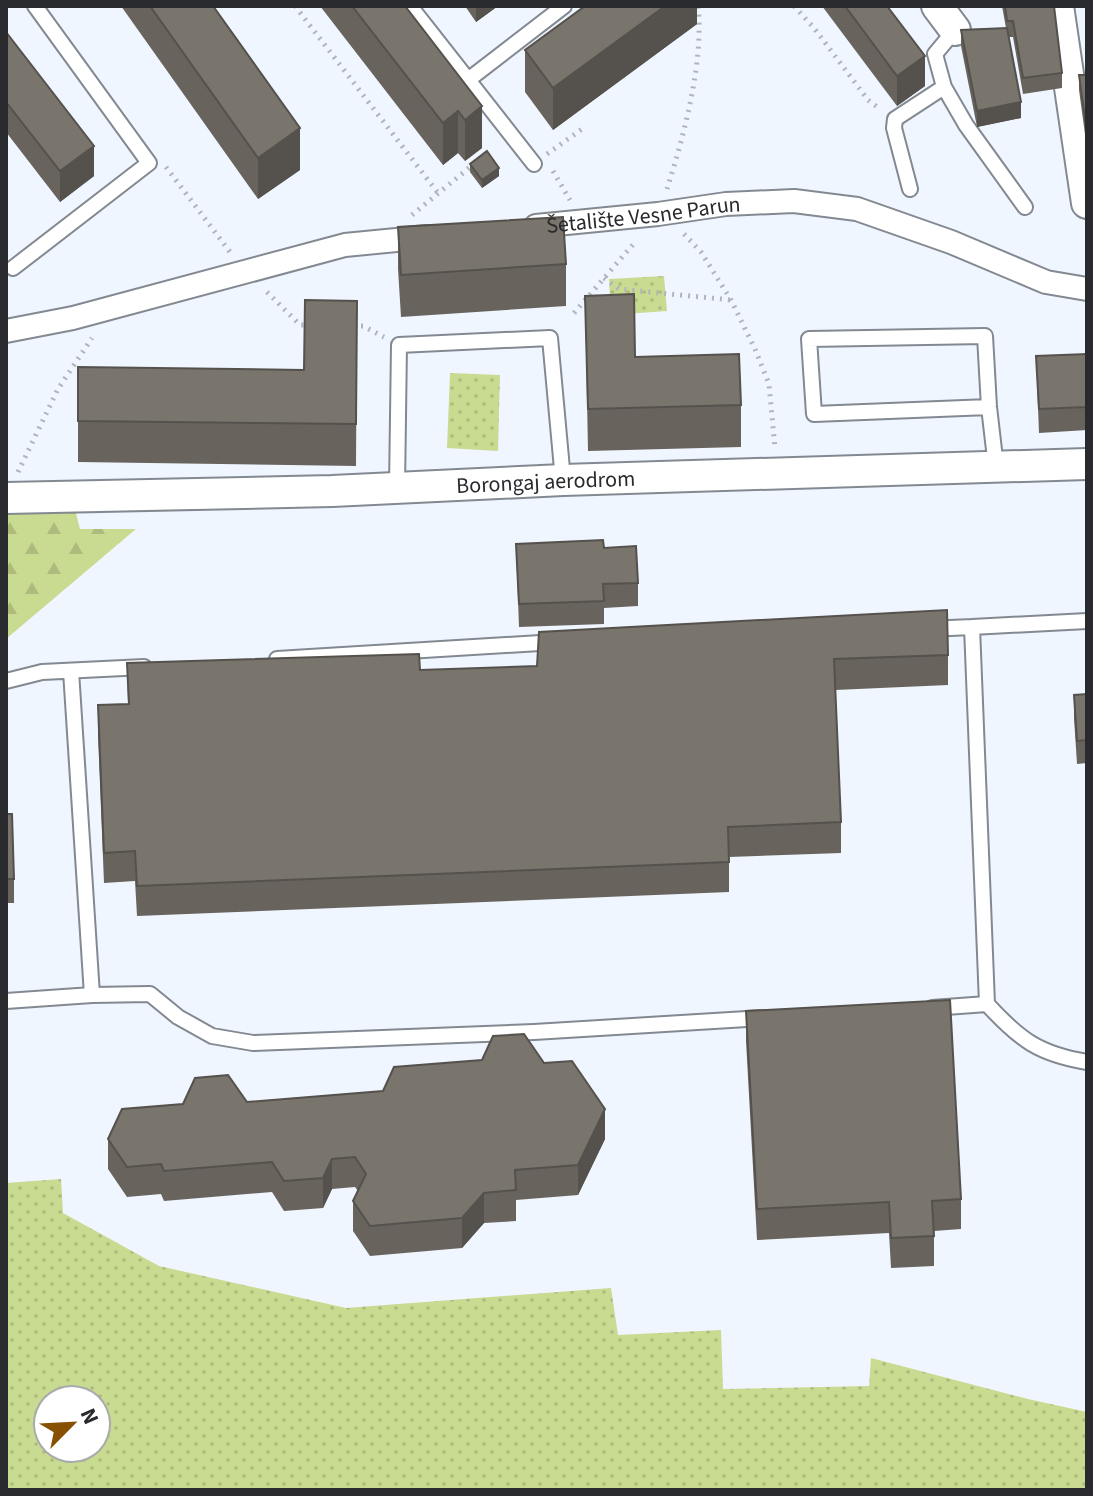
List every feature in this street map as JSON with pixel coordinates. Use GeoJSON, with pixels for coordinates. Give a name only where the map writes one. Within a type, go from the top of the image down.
{"type":"FeatureCollection","features":[{"type":"Feature","properties":{"kind":"street"},"geometry":{"type":"LineString","coordinates":[[1058,6],[1087,203]]}},
{"type":"Feature","properties":{"kind":"street","name":"Šetalište Vesne Parun"},"geometry":{"type":"LineString","coordinates":[[516,228],[583,223],[726,204],[794,201],[857,209],[951,242],[1046,282],[1087,289]]}},
{"type":"Feature","properties":{"kind":"street"},"geometry":{"type":"LineString","coordinates":[[6,331],[73,318],[345,245],[442,236]]}},
{"type":"Feature","properties":{"kind":"street","name":"Borongaj aerodrom"},"geometry":{"type":"LineString","coordinates":[[10,498],[1087,464]]}},
{"type":"Feature","properties":{"kind":"lane"},"geometry":{"type":"LineString","coordinates":[[13,268],[149,163],[35,6]]}},
{"type":"Feature","properties":{"kind":"lane"},"geometry":{"type":"LineString","coordinates":[[410,6],[510,134],[539,160]]}},
{"type":"Feature","properties":{"kind":"lane"},"geometry":{"type":"LineString","coordinates":[[468,80],[564,6]]}},
{"type":"Feature","properties":{"kind":"lane"},"geometry":{"type":"LineString","coordinates":[[946,18],[935,54],[944,87],[966,125],[1025,207]]}},
{"type":"Feature","properties":{"kind":"lane"},"geometry":{"type":"LineString","coordinates":[[910,189],[894,128],[895,119],[944,87]]}},
{"type":"Feature","properties":{"kind":"lane"},"geometry":{"type":"LineString","coordinates":[[989,407],[814,414],[809,339],[985,336],[996,467]]}},
{"type":"Feature","properties":{"kind":"lane"},"geometry":{"type":"LineString","coordinates":[[397,488],[399,345],[414,344],[550,338],[563,480]]}},
{"type":"Feature","properties":{"kind":"lane"},"geometry":{"type":"LineString","coordinates":[[910,630],[1087,621]]}},
{"type":"Feature","properties":{"kind":"lane"},"geometry":{"type":"LineString","coordinates":[[972,627],[987,1004],[1021,1039],[1038,1050],[1060,1058],[1087,1062]]}},
{"type":"Feature","properties":{"kind":"lane"},"geometry":{"type":"LineString","coordinates":[[261,660],[567,642]]}},
{"type":"Feature","properties":{"kind":"lane"},"geometry":{"type":"LineString","coordinates":[[6,681],[42,672],[166,665]]}},
{"type":"Feature","properties":{"kind":"lane"},"geometry":{"type":"LineString","coordinates":[[71,671],[92,995]]}},
{"type":"Feature","properties":{"kind":"lane"},"geometry":{"type":"LineString","coordinates":[[6,1001],[150,994],[178,1017],[212,1036],[253,1043],[534,1032],[784,1017]]}},
{"type":"Feature","properties":{"kind":"lane"},"geometry":{"type":"LineString","coordinates":[[909,1009],[987,1004]]}},
{"type":"Feature","properties":{"kind":"path"},"geometry":{"type":"LineString","coordinates":[[295,6],[438,193]]}},
{"type":"Feature","properties":{"kind":"path"},"geometry":{"type":"LineString","coordinates":[[574,313],[661,213],[688,122],[700,24],[698,6]]}},
{"type":"Feature","properties":{"kind":"path"},"geometry":{"type":"LineString","coordinates":[[794,6],[868,100],[895,119]]}},
{"type":"Feature","properties":{"kind":"path"},"geometry":{"type":"LineString","coordinates":[[582,129],[539,160],[583,223]]}},
{"type":"Feature","properties":{"kind":"path"},"geometry":{"type":"LineString","coordinates":[[378,242],[510,134]]}},
{"type":"Feature","properties":{"kind":"path"},"geometry":{"type":"LineString","coordinates":[[661,213],[701,252],[731,300],[769,384],[776,457]]}},
{"type":"Feature","properties":{"kind":"path"},"geometry":{"type":"LineString","coordinates":[[604,278],[619,289],[731,300]]}},
{"type":"Feature","properties":{"kind":"path"},"geometry":{"type":"LineString","coordinates":[[10,498],[17,473],[58,389],[112,307]]}},
{"type":"Feature","properties":{"kind":"green space"},"geometry":{"type":"Polygon","coordinates":[[[664,276],[667,311],[611,315],[609,279],[664,276]]]}},
{"type":"Feature","properties":{"kind":"green space"},"geometry":{"type":"Polygon","coordinates":[[[450,373],[500,375],[498,451],[447,448],[450,373]]]}},
{"type":"Feature","properties":{"kind":"green space"},"geometry":{"type":"Polygon","coordinates":[[[75,509],[80,529],[136,529],[6,639],[6,510],[75,509]]]}},
{"type":"Feature","properties":{"kind":"green space"},"geometry":{"type":"Polygon","coordinates":[[[61,1179],[63,1213],[159,1266],[346,1308],[611,1288],[618,1335],[721,1330],[723,1389],[869,1386],[871,1358],[1087,1412],[1087,1490],[6,1490],[6,1183],[61,1179]]]}},
{"type":"Feature","properties":{"kind":"building"},"geometry":{"type":"Polygon","coordinates":[[[150,6],[213,6],[300,128],[258,158],[150,6]]]}},
{"type":"Feature","properties":{"kind":"building"},"geometry":{"type":"Polygon","coordinates":[[[352,6],[405,6],[482,106],[465,120],[458,111],[443,123],[352,6]]]}},
{"type":"Feature","properties":{"kind":"building"},"geometry":{"type":"Polygon","coordinates":[[[585,6],[665,6],[553,88],[525,50],[585,6]]]}},
{"type":"Feature","properties":{"kind":"building"},"geometry":{"type":"Polygon","coordinates":[[[845,6],[887,6],[925,56],[897,76],[845,6]]]}},
{"type":"Feature","properties":{"kind":"building"},"geometry":{"type":"Polygon","coordinates":[[[1005,6],[1054,6],[1062,73],[1023,78],[1013,21],[1007,21],[1005,6]]]}},
{"type":"Feature","properties":{"kind":"building"},"geometry":{"type":"Polygon","coordinates":[[[1007,28],[1021,102],[977,111],[961,30],[1007,28]]]}},
{"type":"Feature","properties":{"kind":"building"},"geometry":{"type":"Polygon","coordinates":[[[6,32],[94,146],[60,171],[6,102],[6,32]]]}},
{"type":"Feature","properties":{"kind":"building"},"geometry":{"type":"Polygon","coordinates":[[[1079,75],[1087,75],[1087,133],[1079,75]]]}},
{"type":"Feature","properties":{"kind":"building"},"geometry":{"type":"Polygon","coordinates":[[[487,151],[499,168],[482,180],[470,164],[487,151]]]}},
{"type":"Feature","properties":{"kind":"building"},"geometry":{"type":"Polygon","coordinates":[[[563,217],[566,264],[401,275],[398,227],[563,217]]]}},
{"type":"Feature","properties":{"kind":"building"},"geometry":{"type":"Polygon","coordinates":[[[634,294],[635,357],[739,354],[741,405],[588,409],[585,296],[634,294]]]}},
{"type":"Feature","properties":{"kind":"building"},"geometry":{"type":"Polygon","coordinates":[[[305,300],[357,301],[356,424],[78,421],[78,367],[304,370],[305,300]]]}},
{"type":"Feature","properties":{"kind":"building"},"geometry":{"type":"Polygon","coordinates":[[[1087,354],[1087,407],[1039,409],[1036,356],[1087,354]]]}},
{"type":"Feature","properties":{"kind":"building"},"geometry":{"type":"Polygon","coordinates":[[[603,540],[604,548],[636,546],[638,583],[603,584],[604,601],[519,604],[516,544],[603,540]]]}},
{"type":"Feature","properties":{"kind":"building"},"geometry":{"type":"Polygon","coordinates":[[[947,610],[948,655],[834,659],[841,822],[728,827],[729,862],[137,886],[135,851],[104,853],[98,705],[129,704],[127,663],[419,654],[420,670],[537,666],[539,632],[947,610]]]}},
{"type":"Feature","properties":{"kind":"building"},"geometry":{"type":"Polygon","coordinates":[[[1087,694],[1087,740],[1077,741],[1074,695],[1087,694]]]}},
{"type":"Feature","properties":{"kind":"building"},"geometry":{"type":"Polygon","coordinates":[[[6,814],[12,814],[14,879],[6,879],[6,814]]]}},
{"type":"Feature","properties":{"kind":"building"},"geometry":{"type":"Polygon","coordinates":[[[950,1000],[961,1199],[932,1201],[934,1236],[891,1238],[889,1202],[757,1209],[746,1011],[950,1000]]]}},
{"type":"Feature","properties":{"kind":"building"},"geometry":{"type":"Polygon","coordinates":[[[524,1034],[544,1063],[572,1061],[605,1109],[578,1165],[515,1170],[516,1190],[484,1193],[462,1218],[370,1226],[353,1201],[366,1174],[355,1157],[332,1159],[323,1178],[284,1181],[272,1162],[164,1171],[161,1164],[127,1167],[108,1139],[122,1109],[183,1104],[195,1078],[228,1075],[247,1102],[383,1091],[394,1067],[482,1060],[493,1036],[524,1034]]]}}]}
